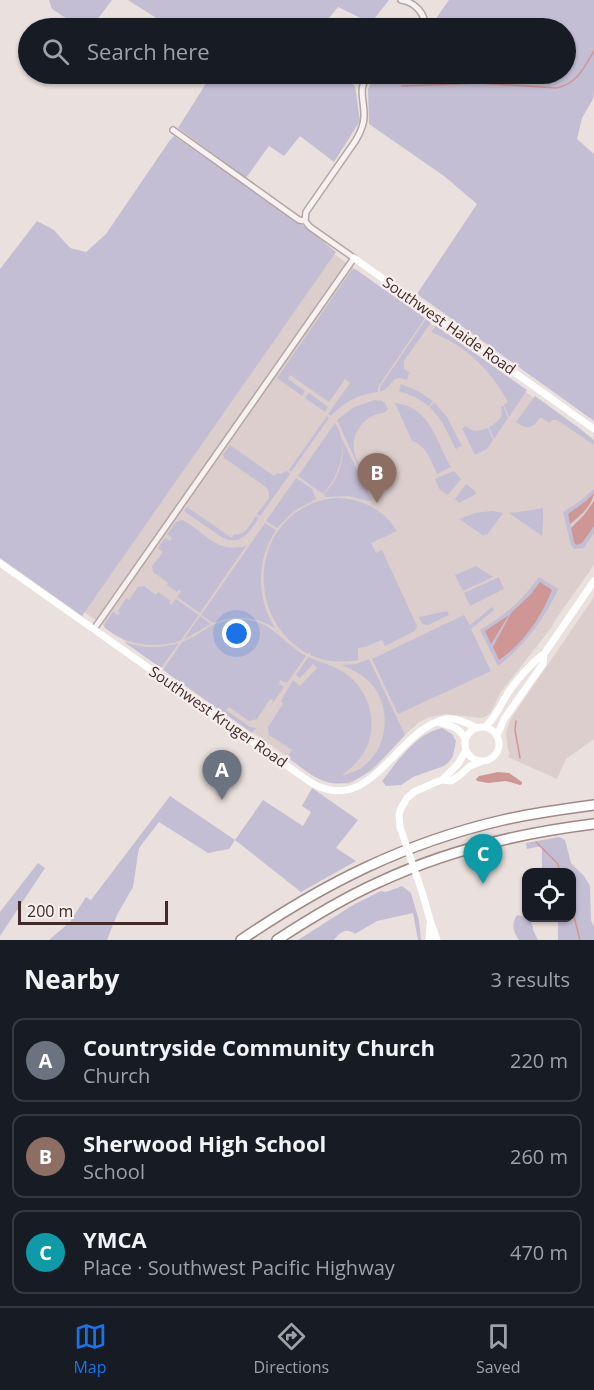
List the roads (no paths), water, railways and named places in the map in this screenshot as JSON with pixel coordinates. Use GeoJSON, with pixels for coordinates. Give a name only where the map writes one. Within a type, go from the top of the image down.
{"type":"FeatureCollection","features":[{"type":"Feature","properties":{"kind":"highway"},"geometry":{"type":"LineString","coordinates":[[242,940],[297,903],[370,864],[407,849],[504,819],[594,805]]}},
{"type":"Feature","properties":{"kind":"highway"},"geometry":{"type":"LineString","coordinates":[[277,940],[348,897],[414,868],[512,837],[594,824]]}},
{"type":"Feature","properties":{"kind":"street"},"geometry":{"type":"LineString","coordinates":[[401,0],[417,8],[424,18]]}},
{"type":"Feature","properties":{"kind":"street"},"geometry":{"type":"LineString","coordinates":[[305,221],[306,212],[362,128],[363,84]]}},
{"type":"Feature","properties":{"kind":"street","name":"Southwest Haide Road"},"geometry":{"type":"LineString","coordinates":[[173,130],[299,220],[305,221],[310,227],[594,429]]}},
{"type":"Feature","properties":{"kind":"street"},"geometry":{"type":"LineString","coordinates":[[94,629],[354,258]]}},
{"type":"Feature","properties":{"kind":"street","name":"Southwest Kruger Road"},"geometry":{"type":"LineString","coordinates":[[0,563],[318,786],[346,789],[366,782],[420,730],[439,722]]}},
{"type":"Feature","properties":{"kind":"street"},"geometry":{"type":"LineString","coordinates":[[465,739],[472,730],[493,720],[514,684],[544,654],[594,581]]}},
{"type":"Feature","properties":{"kind":"street"},"geometry":{"type":"LineString","coordinates":[[437,940],[400,827],[401,808],[407,798],[424,786],[442,780],[451,781],[470,766],[496,753],[497,736],[504,719],[543,664],[544,654]]}},
{"type":"Feature","properties":{"kind":"street"},"geometry":{"type":"LineString","coordinates":[[439,722],[451,719],[464,722],[494,732],[497,736]]}},
{"type":"Feature","properties":{"kind":"street"},"geometry":{"type":"LineString","coordinates":[[439,722],[454,726],[463,735],[466,750],[458,764],[442,780]]}},
{"type":"Feature","properties":{"kind":"street"},"geometry":{"type":"LineString","coordinates":[[466,750],[473,758],[483,761]]}},
{"type":"Feature","properties":{"kind":"street"},"geometry":{"type":"LineString","coordinates":[[429,940],[431,923]]}},
{"type":"Feature","properties":{"kind":"waterway"},"geometry":{"type":"LineString","coordinates":[[576,78],[594,51]]}},
{"type":"Feature","properties":{"kind":"waterway"},"geometry":{"type":"LineString","coordinates":[[402,86],[454,84]]}},
{"type":"Feature","properties":{"kind":"waterway"},"geometry":{"type":"LineString","coordinates":[[495,84],[557,88],[568,84]]}},
{"type":"Feature","properties":{"kind":"waterway"},"geometry":{"type":"LineString","coordinates":[[516,721],[515,730],[520,758]]}},
{"type":"Feature","properties":{"kind":"waterway"},"geometry":{"type":"LineString","coordinates":[[536,842],[558,864],[559,868]]}},
{"type":"Feature","properties":{"kind":"waterway"},"geometry":{"type":"LineString","coordinates":[[575,922],[580,940]]}},
{"type":"Feature","properties":{"kind":"place","name":"Sherwood High School"},"geometry":{"type":"Point","coordinates":[377,503]}},
{"type":"Feature","properties":{"kind":"place","name":"Countryside Community Church"},"geometry":{"type":"Point","coordinates":[222,800]}},
{"type":"Feature","properties":{"kind":"place","name":"YMCA"},"geometry":{"type":"Point","coordinates":[483,884]}}]}
